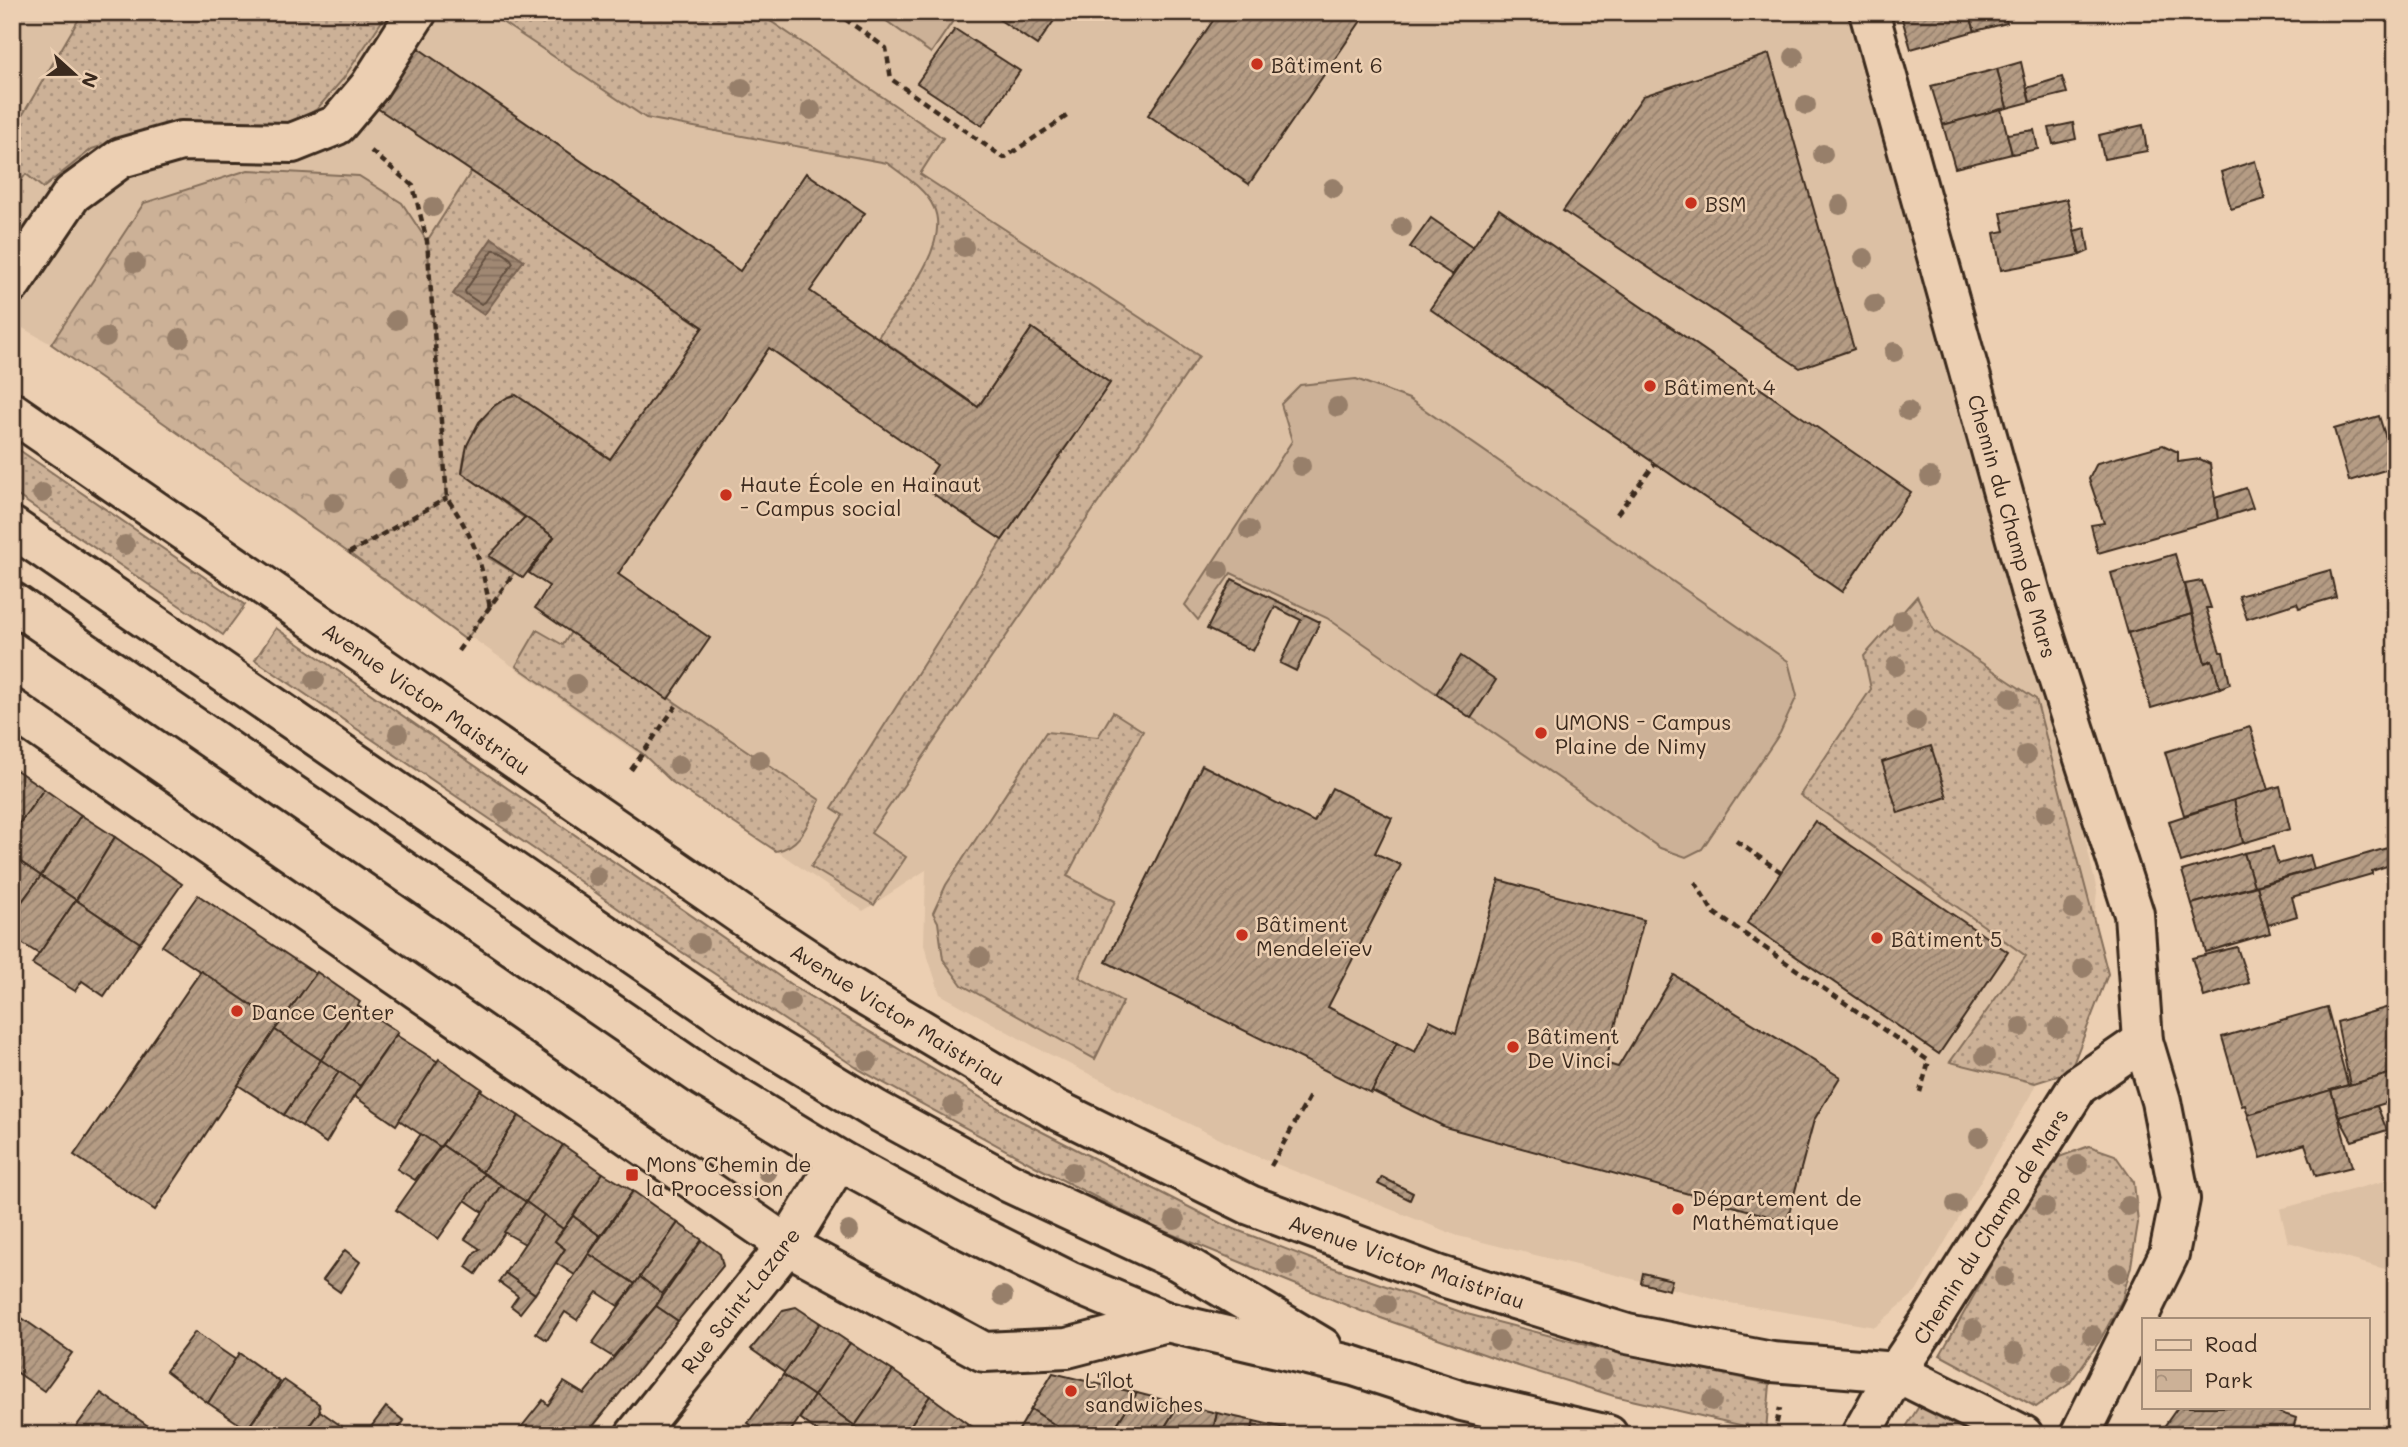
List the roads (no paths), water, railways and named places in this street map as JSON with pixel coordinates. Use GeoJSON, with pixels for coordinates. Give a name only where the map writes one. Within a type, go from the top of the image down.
{"type":"FeatureCollection","features":[{"type":"Feature","properties":{"kind":"street"},"geometry":{"type":"LineString","coordinates":[[12,283],[72,194],[121,158],[181,141],[292,144],[338,125],[369,88],[417,12]]}},
{"type":"Feature","properties":{"kind":"street","name":"Chemin du Champ de Mars"},"geometry":{"type":"LineString","coordinates":[[1869,12],[2032,597],[2134,914],[2143,1041],[2161,1101],[2180,1199],[2169,1254],[2080,1435]]}},
{"type":"Feature","properties":{"kind":"street","name":"Avenue Victor Maistriau"},"geometry":{"type":"LineString","coordinates":[[12,412],[741,915],[849,986],[1053,1108],[1250,1205],[1440,1276],[1627,1334],[1772,1362],[1896,1372]]}},
{"type":"Feature","properties":{"kind":"street"},"geometry":{"type":"LineString","coordinates":[[12,527],[744,1030],[876,1110],[1010,1183],[1178,1262],[1354,1366]]}},
{"type":"Feature","properties":{"kind":"street"},"geometry":{"type":"LineString","coordinates":[[12,602],[705,1078],[839,1160],[969,1231],[1069,1281],[1167,1322],[1354,1366],[1462,1401],[1608,1435]]}},
{"type":"Feature","properties":{"kind":"street"},"geometry":{"type":"LineString","coordinates":[[12,709],[787,1245],[984,1352],[1067,1348],[1167,1322]]}},
{"type":"Feature","properties":{"kind":"street","name":"Chemin du Champ de Mars"},"geometry":{"type":"LineString","coordinates":[[1861,1435],[1896,1372],[2078,1086],[2143,1041]]}},
{"type":"Feature","properties":{"kind":"street","name":"Rue Saint-Lazare"},"geometry":{"type":"LineString","coordinates":[[635,1435],[787,1245],[839,1160]]}},
{"type":"Feature","properties":{"kind":"street"},"geometry":{"type":"LineString","coordinates":[[1896,1372],[2023,1435]]}},
{"type":"Feature","properties":{"kind":"water"},"geometry":{"type":"Polygon","coordinates":[[[492,238],[524,260],[484,315],[453,294],[492,238]]]}},
{"type":"Feature","properties":{"kind":"place","name":"Bâtiment 6"},"geometry":{"type":"Point","coordinates":[1257,64]}},
{"type":"Feature","properties":{"kind":"place","name":"BSM"},"geometry":{"type":"Point","coordinates":[1691,203]}},
{"type":"Feature","properties":{"kind":"place","name":"Bâtiment 4"},"geometry":{"type":"Point","coordinates":[1650,386]}},
{"type":"Feature","properties":{"kind":"place","name":"Haute École en Hainaut - Campus social"},"geometry":{"type":"Point","coordinates":[726,495]}},
{"type":"Feature","properties":{"kind":"place","name":"UMONS - Campus Plaine de Nimy"},"geometry":{"type":"Point","coordinates":[1541,733]}},
{"type":"Feature","properties":{"kind":"place","name":"Bâtiment Mendeleïev"},"geometry":{"type":"Point","coordinates":[1242,935]}},
{"type":"Feature","properties":{"kind":"place","name":"Bâtiment 5"},"geometry":{"type":"Point","coordinates":[1877,938]}},
{"type":"Feature","properties":{"kind":"place","name":"Dance Center"},"geometry":{"type":"Point","coordinates":[237,1011]}},
{"type":"Feature","properties":{"kind":"place","name":"Bâtiment De Vinci"},"geometry":{"type":"Point","coordinates":[1513,1047]}},
{"type":"Feature","properties":{"kind":"place","name":"Mons Chemin de la Procession"},"geometry":{"type":"Point","coordinates":[632,1175]}},
{"type":"Feature","properties":{"kind":"place","name":"Département de Mathématique"},"geometry":{"type":"Point","coordinates":[1678,1209]}},
{"type":"Feature","properties":{"kind":"place","name":"L'îlot sandwiches"},"geometry":{"type":"Point","coordinates":[1071,1391]}}]}
